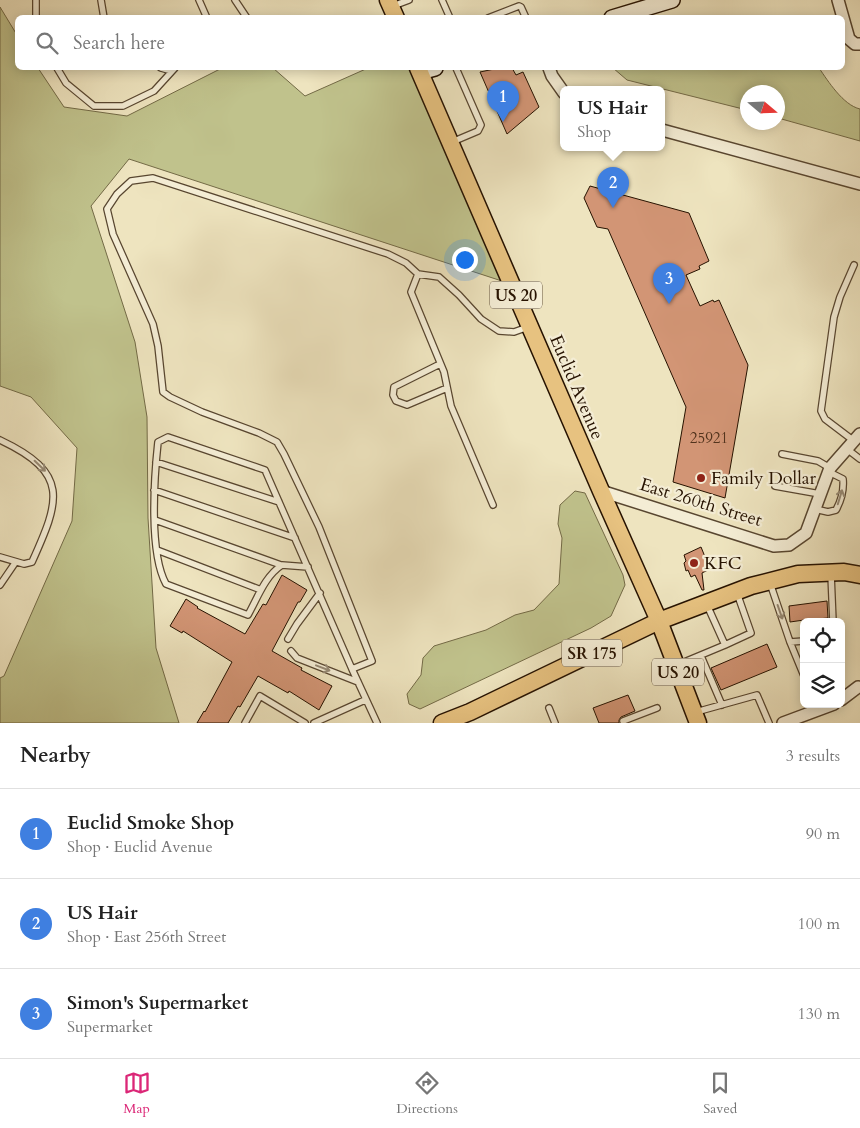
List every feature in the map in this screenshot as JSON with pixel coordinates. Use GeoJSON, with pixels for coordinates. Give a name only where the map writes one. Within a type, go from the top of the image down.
{"type":"FeatureCollection","features":[{"type":"Feature","properties":{"kind":"main road"},"geometry":{"type":"LineString","coordinates":[[622,15],[672,0]]}},
{"type":"Feature","properties":{"kind":"main road","name":"Euclid Avenue"},"geometry":{"type":"LineString","coordinates":[[424,70],[450,143],[600,491],[659,621],[696,718]]}},
{"type":"Feature","properties":{"kind":"main road","name":"SR 175"},"geometry":{"type":"LineString","coordinates":[[442,723],[470,712],[659,621],[736,591],[798,574],[844,572],[860,575]]}},
{"type":"Feature","properties":{"kind":"street"},"geometry":{"type":"LineString","coordinates":[[838,0],[842,15]]}},
{"type":"Feature","properties":{"kind":"street"},"geometry":{"type":"LineString","coordinates":[[845,25],[849,39],[855,44],[860,44]]}},
{"type":"Feature","properties":{"kind":"street"},"geometry":{"type":"LineString","coordinates":[[550,70],[560,87]]}},
{"type":"Feature","properties":{"kind":"street"},"geometry":{"type":"LineString","coordinates":[[665,131],[860,184]]}},
{"type":"Feature","properties":{"kind":"street"},"geometry":{"type":"LineString","coordinates":[[815,509],[829,470],[854,441]]}},
{"type":"Feature","properties":{"kind":"street","name":"East 260th Street"},"geometry":{"type":"LineString","coordinates":[[600,491],[774,546],[789,545],[806,533],[815,509]]}},
{"type":"Feature","properties":{"kind":"street"},"geometry":{"type":"LineString","coordinates":[[845,696],[859,686]]}},
{"type":"Feature","properties":{"kind":"street"},"geometry":{"type":"LineString","coordinates":[[784,723],[814,708]]}},
{"type":"Feature","properties":{"kind":"lane"},"geometry":{"type":"LineString","coordinates":[[36,0],[36,15]]}},
{"type":"Feature","properties":{"kind":"lane"},"geometry":{"type":"LineString","coordinates":[[102,0],[104,15]]}},
{"type":"Feature","properties":{"kind":"lane"},"geometry":{"type":"LineString","coordinates":[[199,0],[206,15]]}},
{"type":"Feature","properties":{"kind":"lane"},"geometry":{"type":"LineString","coordinates":[[235,0],[245,15]]}},
{"type":"Feature","properties":{"kind":"lane"},"geometry":{"type":"LineString","coordinates":[[392,8],[408,0]]}},
{"type":"Feature","properties":{"kind":"lane"},"geometry":{"type":"LineString","coordinates":[[442,0],[449,15]]}},
{"type":"Feature","properties":{"kind":"lane"},"geometry":{"type":"LineString","coordinates":[[496,15],[519,6],[525,15]]}},
{"type":"Feature","properties":{"kind":"lane"},"geometry":{"type":"LineString","coordinates":[[58,70],[66,83],[94,106],[122,106],[154,91],[173,70]]}},
{"type":"Feature","properties":{"kind":"lane"},"geometry":{"type":"LineString","coordinates":[[450,143],[478,131],[481,125],[457,70]]}},
{"type":"Feature","properties":{"kind":"lane"},"geometry":{"type":"LineString","coordinates":[[352,668],[372,661],[319,527],[284,454],[277,442],[259,433],[202,412],[163,392],[158,346],[153,324],[113,234],[107,209],[117,194],[131,181],[153,178],[388,254],[406,264],[418,274],[439,277],[481,319],[498,331],[514,332],[530,327]]}},
{"type":"Feature","properties":{"kind":"lane"},"geometry":{"type":"LineString","coordinates":[[854,265],[840,297],[834,317],[821,411],[825,419],[854,441],[860,460]]}},
{"type":"Feature","properties":{"kind":"lane"},"geometry":{"type":"LineString","coordinates":[[418,274],[410,292],[440,364],[451,406],[493,505]]}},
{"type":"Feature","properties":{"kind":"lane"},"geometry":{"type":"LineString","coordinates":[[440,364],[394,387],[394,395],[396,401],[407,405],[447,388]]}},
{"type":"Feature","properties":{"kind":"lane"},"geometry":{"type":"LineString","coordinates":[[281,566],[269,576],[248,615],[166,584],[161,574],[155,520],[154,490],[158,442],[168,437],[265,470],[365,700],[378,723]]}},
{"type":"Feature","properties":{"kind":"lane"},"geometry":{"type":"LineString","coordinates":[[0,440],[22,451],[40,465],[50,479],[54,497],[48,527],[32,562],[28,564],[15,563],[0,557]]}},
{"type":"Feature","properties":{"kind":"lane"},"geometry":{"type":"LineString","coordinates":[[782,454],[818,461],[844,479],[843,490],[836,510],[828,512],[815,509]]}},
{"type":"Feature","properties":{"kind":"lane"},"geometry":{"type":"LineString","coordinates":[[156,462],[279,502]]}},
{"type":"Feature","properties":{"kind":"lane"},"geometry":{"type":"LineString","coordinates":[[775,486],[820,494]]}},
{"type":"Feature","properties":{"kind":"lane"},"geometry":{"type":"LineString","coordinates":[[154,490],[295,538]]}},
{"type":"Feature","properties":{"kind":"lane"},"geometry":{"type":"LineString","coordinates":[[155,520],[281,566],[308,567]]}},
{"type":"Feature","properties":{"kind":"lane"},"geometry":{"type":"LineString","coordinates":[[157,550],[262,590]]}},
{"type":"Feature","properties":{"kind":"lane"},"geometry":{"type":"LineString","coordinates":[[0,585],[15,563]]}},
{"type":"Feature","properties":{"kind":"lane"},"geometry":{"type":"LineString","coordinates":[[831,573],[834,618]]}},
{"type":"Feature","properties":{"kind":"lane"},"geometry":{"type":"LineString","coordinates":[[769,581],[800,666]]}},
{"type":"Feature","properties":{"kind":"lane"},"geometry":{"type":"LineString","coordinates":[[676,666],[751,633],[736,591]]}},
{"type":"Feature","properties":{"kind":"lane"},"geometry":{"type":"LineString","coordinates":[[288,639],[320,594]]}},
{"type":"Feature","properties":{"kind":"lane"},"geometry":{"type":"LineString","coordinates":[[706,603],[725,645]]}},
{"type":"Feature","properties":{"kind":"lane"},"geometry":{"type":"LineString","coordinates":[[790,642],[800,641]]}},
{"type":"Feature","properties":{"kind":"lane"},"geometry":{"type":"LineString","coordinates":[[291,651],[297,658],[358,682]]}},
{"type":"Feature","properties":{"kind":"lane"},"geometry":{"type":"LineString","coordinates":[[701,656],[722,705]]}},
{"type":"Feature","properties":{"kind":"lane"},"geometry":{"type":"LineString","coordinates":[[696,718],[722,705],[757,695],[769,723]]}},
{"type":"Feature","properties":{"kind":"lane"},"geometry":{"type":"LineString","coordinates":[[245,723],[260,696],[305,723]]}},
{"type":"Feature","properties":{"kind":"lane"},"geometry":{"type":"LineString","coordinates":[[314,723],[365,700]]}},
{"type":"Feature","properties":{"kind":"lane"},"geometry":{"type":"LineString","coordinates":[[549,708],[555,723]]}},
{"type":"Feature","properties":{"kind":"lane"},"geometry":{"type":"LineString","coordinates":[[623,721],[657,708]]}},
{"type":"Feature","properties":{"kind":"green space"},"geometry":{"type":"Polygon","coordinates":[[[0,7],[15,32],[15,70],[39,70],[64,107],[127,116],[218,70],[275,70],[305,96],[364,70],[419,70],[511,284],[129,159],[91,206],[135,342],[147,417],[148,518],[156,648],[179,723],[0,723],[0,678],[4,676],[72,521],[77,448],[31,397],[0,386],[0,7]]]}},
{"type":"Feature","properties":{"kind":"green space"},"geometry":{"type":"Polygon","coordinates":[[[615,70],[820,70],[842,98],[860,109],[860,141],[785,120],[785,85],[740,85],[740,108],[665,90],[665,86],[651,86],[627,80],[615,70]]]}},
{"type":"Feature","properties":{"kind":"green space"},"geometry":{"type":"Polygon","coordinates":[[[575,491],[585,493],[623,575],[625,585],[611,616],[591,628],[420,709],[409,704],[407,694],[421,675],[423,658],[434,646],[486,630],[515,615],[534,610],[559,584],[562,538],[558,524],[560,505],[575,491]]]}},
{"type":"Feature","properties":{"kind":"building"},"geometry":{"type":"Polygon","coordinates":[[[513,70],[516,75],[523,72],[539,107],[507,134],[480,72],[513,70]]]}},
{"type":"Feature","properties":{"kind":"building"},"geometry":{"type":"Polygon","coordinates":[[[590,186],[689,213],[709,261],[699,266],[700,269],[686,275],[700,306],[713,300],[714,302],[719,300],[748,365],[725,498],[673,482],[686,407],[608,229],[597,227],[584,198],[590,186]]]}},
{"type":"Feature","properties":{"kind":"building"},"geometry":{"type":"Polygon","coordinates":[[[701,547],[710,569],[702,573],[704,590],[702,590],[695,575],[691,577],[688,570],[686,571],[684,563],[686,561],[684,555],[701,547]]]}},
{"type":"Feature","properties":{"kind":"building"},"geometry":{"type":"Polygon","coordinates":[[[282,575],[307,590],[300,602],[298,602],[272,651],[302,668],[301,670],[332,686],[319,710],[289,691],[288,693],[258,676],[240,707],[238,706],[228,723],[197,723],[232,662],[183,631],[182,633],[170,626],[186,599],[197,608],[245,634],[263,604],[266,605],[282,575]]]}},
{"type":"Feature","properties":{"kind":"building"},"geometry":{"type":"Polygon","coordinates":[[[827,601],[828,618],[800,618],[800,621],[790,622],[789,606],[827,601]]]}},
{"type":"Feature","properties":{"kind":"building"},"geometry":{"type":"Polygon","coordinates":[[[767,644],[777,667],[721,690],[711,668],[767,644]]]}},
{"type":"Feature","properties":{"kind":"building"},"geometry":{"type":"Polygon","coordinates":[[[628,695],[635,711],[621,717],[619,723],[599,723],[593,708],[628,695]]]}},
{"type":"Feature","properties":{"kind":"place","name":"Euclid Smoke Shop"},"geometry":{"type":"Point","coordinates":[503,122]}},
{"type":"Feature","properties":{"kind":"place","name":"US Hair"},"geometry":{"type":"Point","coordinates":[613,208]}},
{"type":"Feature","properties":{"kind":"place","name":"Simon's Supermarket"},"geometry":{"type":"Point","coordinates":[669,304]}},
{"type":"Feature","properties":{"kind":"place","name":"Family Dollar"},"geometry":{"type":"Point","coordinates":[701,478]}},
{"type":"Feature","properties":{"kind":"place","name":"KFC"},"geometry":{"type":"Point","coordinates":[694,563]}}]}
